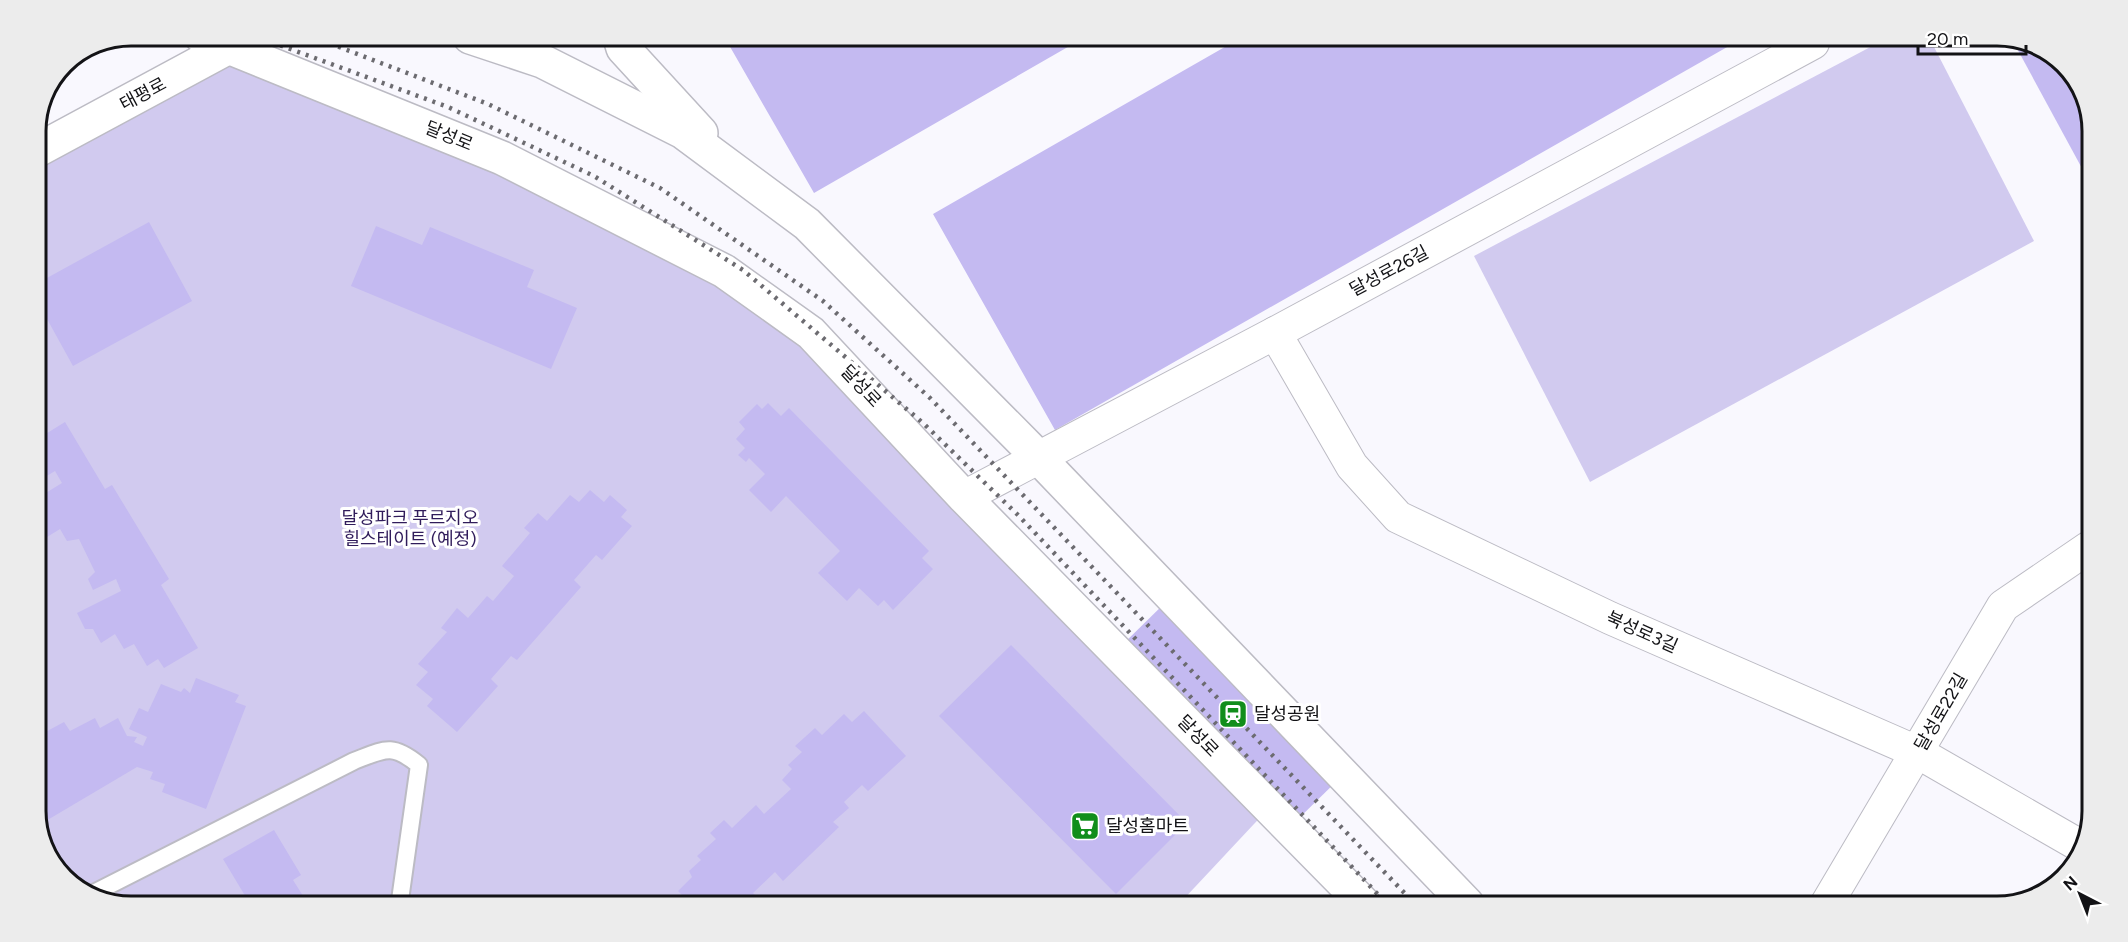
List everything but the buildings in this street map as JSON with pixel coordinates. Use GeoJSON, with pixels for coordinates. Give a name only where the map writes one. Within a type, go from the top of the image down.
{"type":"FeatureCollection","features":[{"type":"Feature","properties":{"kind":"main road","name":"태평로"},"geometry":{"type":"LineString","coordinates":[[47,145],[217,46]]}},
{"type":"Feature","properties":{"kind":"main road","name":"달성로"},"geometry":{"type":"LineString","coordinates":[[241,46],[502,158],[724,271],[811,333],[964,496],[1356,896]]}},
{"type":"Feature","properties":{"kind":"main road"},"geometry":{"type":"LineString","coordinates":[[497,46],[542,61],[683,132],[807,224],[1038,458],[1459,896]]}},
{"type":"Feature","properties":{"kind":"main road"},"geometry":{"type":"LineString","coordinates":[[622,46],[737,172]]}},
{"type":"Feature","properties":{"kind":"street","name":"달성로26길"},"geometry":{"type":"LineString","coordinates":[[964,496],[1275,333],[1807,46]]}},
{"type":"Feature","properties":{"kind":"street","name":"북성로3길"},"geometry":{"type":"LineString","coordinates":[[1275,333],[1352,466],[1398,517],[1610,618],[1917,753],[2075,843]]}},
{"type":"Feature","properties":{"kind":"street","name":"달성로22길"},"geometry":{"type":"LineString","coordinates":[[1831,896],[2002,606],[2082,552]]}},
{"type":"Feature","properties":{"kind":"lane"},"geometry":{"type":"LineString","coordinates":[[101,890],[354,760],[382,750],[402,752],[418,765],[401,896]]}},
{"type":"Feature","properties":{"kind":"green space"},"geometry":{"type":"Polygon","coordinates":[[[1872,46],[1934,46],[2034,241],[1590,482],[1474,256],[1872,46]]]}},
{"type":"Feature","properties":{"kind":"green space","name":"달성파크 푸르지오 힐스테이트 (예정)"},"geometry":{"type":"Polygon","coordinates":[[[231,47],[502,158],[811,333],[1269,808],[1187,896],[131,896],[115,894],[89,884],[71,871],[55,848],[47,816],[47,145],[231,47]]]}},
{"type":"Feature","properties":{"kind":"railway"},"geometry":{"type":"LineString","coordinates":[[282,46],[448,107],[594,176],[743,270],[923,423],[1018,515],[1379,896]]}},
{"type":"Feature","properties":{"kind":"railway"},"geometry":{"type":"LineString","coordinates":[[337,46],[488,104],[660,188],[823,301],[930,398],[1407,896]]}},
{"type":"Feature","properties":{"kind":"place","name":"달성공원"},"geometry":{"type":"Point","coordinates":[1233,714]}},
{"type":"Feature","properties":{"kind":"place","name":"달성홈마트"},"geometry":{"type":"Point","coordinates":[1085,826]}}]}
